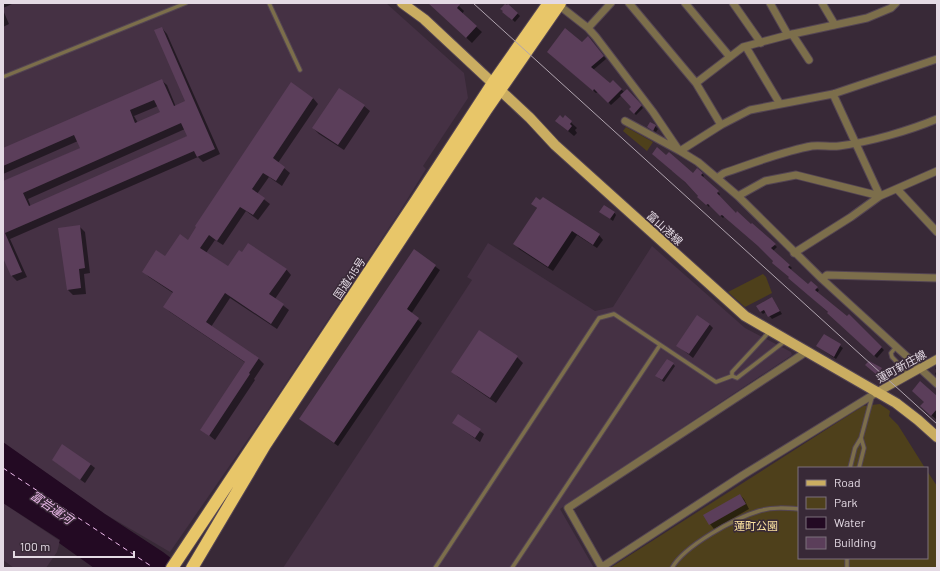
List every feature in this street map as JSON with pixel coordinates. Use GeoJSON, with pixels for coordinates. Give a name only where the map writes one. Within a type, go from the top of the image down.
{"type":"FeatureCollection","features":[{"type":"Feature","properties":{"kind":"highway","name":"国道415号"},"geometry":{"type":"LineString","coordinates":[[175,564],[416,201],[556,4]]}},
{"type":"Feature","properties":{"kind":"highway","name":"国道415号"},"geometry":{"type":"LineString","coordinates":[[192,568],[265,445],[497,86]]}},
{"type":"Feature","properties":{"kind":"main road","name":"富山港線"},"geometry":{"type":"LineString","coordinates":[[402,3],[424,19],[497,86],[556,144],[745,316],[874,394],[907,411],[937,437]]}},
{"type":"Feature","properties":{"kind":"main road","name":"蓮町新庄線"},"geometry":{"type":"LineString","coordinates":[[874,394],[937,359]]}},
{"type":"Feature","properties":{"kind":"street"},"geometry":{"type":"LineString","coordinates":[[588,28],[611,3]]}},
{"type":"Feature","properties":{"kind":"street"},"geometry":{"type":"LineString","coordinates":[[630,3],[696,83],[721,124]]}},
{"type":"Feature","properties":{"kind":"street"},"geometry":{"type":"LineString","coordinates":[[684,3],[730,57]]}},
{"type":"Feature","properties":{"kind":"street"},"geometry":{"type":"LineString","coordinates":[[733,3],[761,43]]}},
{"type":"Feature","properties":{"kind":"street"},"geometry":{"type":"LineString","coordinates":[[770,3],[790,35],[810,60]]}},
{"type":"Feature","properties":{"kind":"street"},"geometry":{"type":"LineString","coordinates":[[822,3],[835,25]]}},
{"type":"Feature","properties":{"kind":"street"},"geometry":{"type":"LineString","coordinates":[[696,83],[742,47],[867,18],[891,8],[896,3]]}},
{"type":"Feature","properties":{"kind":"street"},"geometry":{"type":"LineString","coordinates":[[556,4],[588,28],[596,37],[653,112],[680,151]]}},
{"type":"Feature","properties":{"kind":"street"},"geometry":{"type":"LineString","coordinates":[[746,47],[780,104]]}},
{"type":"Feature","properties":{"kind":"street"},"geometry":{"type":"LineString","coordinates":[[680,151],[721,124],[750,110],[833,94],[937,59]]}},
{"type":"Feature","properties":{"kind":"street"},"geometry":{"type":"LineString","coordinates":[[833,94],[854,143],[880,196]]}},
{"type":"Feature","properties":{"kind":"street"},"geometry":{"type":"LineString","coordinates":[[717,178],[724,173],[765,159],[812,146],[839,146],[854,143],[919,127],[937,120]]}},
{"type":"Feature","properties":{"kind":"street"},"geometry":{"type":"LineString","coordinates":[[625,121],[698,162],[717,178],[738,196],[794,253],[937,384]]}},
{"type":"Feature","properties":{"kind":"street"},"geometry":{"type":"LineString","coordinates":[[794,253],[851,217],[880,196],[937,171]]}},
{"type":"Feature","properties":{"kind":"street"},"geometry":{"type":"LineString","coordinates":[[738,196],[765,181],[796,175],[880,196]]}},
{"type":"Feature","properties":{"kind":"street"},"geometry":{"type":"LineString","coordinates":[[897,189],[937,232]]}},
{"type":"Feature","properties":{"kind":"street"},"geometry":{"type":"LineString","coordinates":[[822,279],[827,275],[937,278]]}},
{"type":"Feature","properties":{"kind":"street"},"geometry":{"type":"LineString","coordinates":[[806,352],[568,508],[602,568],[743,475],[874,394]]}},
{"type":"Feature","properties":{"kind":"lane"},"geometry":{"type":"LineString","coordinates":[[3,77],[186,3]]}},
{"type":"Feature","properties":{"kind":"lane"},"geometry":{"type":"LineString","coordinates":[[269,3],[300,70]]}},
{"type":"Feature","properties":{"kind":"lane"},"geometry":{"type":"LineString","coordinates":[[435,568],[599,318],[614,314],[716,382],[732,376],[737,378],[786,340]]}},
{"type":"Feature","properties":{"kind":"lane"},"geometry":{"type":"LineString","coordinates":[[732,376],[732,372],[770,331]]}},
{"type":"Feature","properties":{"kind":"lane"},"geometry":{"type":"LineString","coordinates":[[512,568],[660,345]]}},
{"type":"Feature","properties":{"kind":"lane"},"geometry":{"type":"LineString","coordinates":[[896,347],[891,353],[892,357],[909,375]]}},
{"type":"Feature","properties":{"kind":"lane"},"geometry":{"type":"LineString","coordinates":[[850,467],[855,448],[861,438],[874,394]]}},
{"type":"Feature","properties":{"kind":"lane"},"geometry":{"type":"LineString","coordinates":[[859,467],[864,448],[861,438]]}},
{"type":"Feature","properties":{"kind":"lane"},"geometry":{"type":"LineString","coordinates":[[672,568],[691,547],[740,518],[760,511],[783,508],[798,509]]}},
{"type":"Feature","properties":{"kind":"shaded area"},"geometry":{"type":"Polygon","coordinates":[[[3,3],[386,3],[464,73],[468,98],[423,166],[426,169],[400,211],[264,416],[170,552],[105,514],[3,443],[3,3]]]}},
{"type":"Feature","properties":{"kind":"shaded area"},"geometry":{"type":"Polygon","coordinates":[[[488,243],[595,311],[613,307],[652,246],[745,328],[791,352],[792,355],[560,509],[594,568],[283,568],[472,280],[467,277],[488,243]]]}},
{"type":"Feature","properties":{"kind":"shaded area"},"geometry":{"type":"Polygon","coordinates":[[[3,503],[60,541],[57,552],[46,568],[14,568],[3,560],[3,503]]]}},
{"type":"Feature","properties":{"kind":"green space"},"geometry":{"type":"Polygon","coordinates":[[[626,127],[653,142],[647,151],[623,131],[626,127]]]}},
{"type":"Feature","properties":{"kind":"green space"},"geometry":{"type":"Polygon","coordinates":[[[763,274],[766,277],[772,293],[745,307],[728,292],[763,274]]]}},
{"type":"Feature","properties":{"kind":"green space","name":"蓮町公園"},"geometry":{"type":"Polygon","coordinates":[[[880,404],[890,411],[889,416],[898,425],[924,467],[798,467],[798,559],[928,559],[928,472],[937,486],[937,568],[610,568],[863,406],[880,404]]]}},
{"type":"Feature","properties":{"kind":"water","name":"富岩運河"},"geometry":{"type":"Polygon","coordinates":[[[3,442],[184,568],[94,568],[59,543],[60,540],[3,503],[3,442]]]}},
{"type":"Feature","properties":{"kind":"building"},"geometry":{"type":"Polygon","coordinates":[[[428,3],[461,3],[457,8],[477,26],[466,38],[428,3]]]}},
{"type":"Feature","properties":{"kind":"building"},"geometry":{"type":"Polygon","coordinates":[[[505,4],[508,4],[518,13],[512,20],[500,9],[505,4]]]}},
{"type":"Feature","properties":{"kind":"building"},"geometry":{"type":"Polygon","coordinates":[[[162,27],[215,149],[197,157],[194,151],[5,233],[22,272],[11,276],[3,258],[3,181],[80,148],[74,135],[3,166],[3,148],[162,79],[174,106],[185,101],[154,30],[162,27]],[[154,100],[130,110],[135,123],[160,112],[154,100]],[[181,123],[23,193],[29,206],[187,136],[181,123]]]}},
{"type":"Feature","properties":{"kind":"building"},"geometry":{"type":"Polygon","coordinates":[[[565,28],[582,42],[588,36],[604,56],[591,67],[610,83],[613,80],[622,89],[608,103],[594,89],[593,91],[547,52],[565,28]]]}},
{"type":"Feature","properties":{"kind":"building"},"geometry":{"type":"Polygon","coordinates":[[[291,82],[313,98],[273,158],[285,167],[276,181],[263,173],[252,189],[265,198],[253,215],[240,207],[217,241],[209,235],[200,248],[228,266],[239,250],[242,252],[248,243],[287,269],[269,294],[284,304],[271,324],[225,293],[206,322],[259,358],[209,436],[200,430],[245,362],[163,307],[173,292],[142,272],[156,250],[165,256],[180,234],[188,240],[196,227],[195,226],[291,82]]]}},
{"type":"Feature","properties":{"kind":"building"},"geometry":{"type":"Polygon","coordinates":[[[339,88],[365,105],[338,145],[312,128],[339,88]]]}},
{"type":"Feature","properties":{"kind":"building"},"geometry":{"type":"Polygon","coordinates":[[[627,89],[642,105],[634,114],[629,109],[631,107],[620,95],[627,89]]]}},
{"type":"Feature","properties":{"kind":"building"},"geometry":{"type":"Polygon","coordinates":[[[560,115],[563,118],[565,115],[572,121],[570,124],[572,126],[568,131],[555,121],[560,115]]]}},
{"type":"Feature","properties":{"kind":"building"},"geometry":{"type":"Polygon","coordinates":[[[650,122],[656,125],[653,131],[647,127],[650,122]]]}},
{"type":"Feature","properties":{"kind":"building"},"geometry":{"type":"Polygon","coordinates":[[[657,147],[666,155],[669,152],[693,173],[697,168],[703,173],[701,175],[719,191],[717,193],[736,213],[737,211],[776,244],[771,248],[790,265],[788,267],[808,284],[811,281],[818,287],[815,290],[847,316],[849,314],[882,347],[874,356],[827,313],[828,312],[772,263],[773,261],[758,246],[722,215],[720,216],[708,204],[706,205],[697,197],[698,196],[685,182],[652,154],[657,147]]]}},
{"type":"Feature","properties":{"kind":"building"},"geometry":{"type":"Polygon","coordinates":[[[536,197],[540,200],[543,197],[600,234],[593,245],[572,231],[548,267],[513,244],[537,208],[531,204],[536,197]]]}},
{"type":"Feature","properties":{"kind":"building"},"geometry":{"type":"Polygon","coordinates":[[[604,205],[615,212],[610,219],[599,212],[604,205]]]}},
{"type":"Feature","properties":{"kind":"building"},"geometry":{"type":"Polygon","coordinates":[[[80,225],[85,268],[79,269],[81,288],[67,290],[58,228],[80,225]]]}},
{"type":"Feature","properties":{"kind":"building"},"geometry":{"type":"Polygon","coordinates":[[[414,249],[436,265],[407,309],[419,318],[334,443],[299,419],[414,249]]]}},
{"type":"Feature","properties":{"kind":"building"},"geometry":{"type":"Polygon","coordinates":[[[772,297],[780,311],[768,317],[764,310],[760,312],[756,306],[772,297]]]}},
{"type":"Feature","properties":{"kind":"building"},"geometry":{"type":"Polygon","coordinates":[[[697,315],[710,324],[689,354],[676,346],[697,315]]]}},
{"type":"Feature","properties":{"kind":"building"},"geometry":{"type":"Polygon","coordinates":[[[479,330],[518,356],[490,398],[451,372],[479,330]]]}},
{"type":"Feature","properties":{"kind":"building"},"geometry":{"type":"Polygon","coordinates":[[[824,334],[841,344],[834,357],[816,346],[824,334]]]}},
{"type":"Feature","properties":{"kind":"building"},"geometry":{"type":"Polygon","coordinates":[[[667,359],[674,363],[662,380],[655,376],[667,359]]]}},
{"type":"Feature","properties":{"kind":"building"},"geometry":{"type":"Polygon","coordinates":[[[869,361],[882,368],[877,375],[865,365],[869,361]]]}},
{"type":"Feature","properties":{"kind":"building"},"geometry":{"type":"Polygon","coordinates":[[[920,381],[937,396],[937,409],[931,416],[920,406],[924,402],[912,391],[920,381]]]}},
{"type":"Feature","properties":{"kind":"building"},"geometry":{"type":"Polygon","coordinates":[[[458,414],[481,429],[475,438],[452,423],[458,414]]]}},
{"type":"Feature","properties":{"kind":"building"},"geometry":{"type":"Polygon","coordinates":[[[62,444],[91,464],[80,480],[52,460],[62,444]]]}},
{"type":"Feature","properties":{"kind":"building"},"geometry":{"type":"Polygon","coordinates":[[[740,494],[746,504],[709,525],[703,515],[740,494]]]}},
{"type":"Feature","properties":{"kind":"ferry route"},"geometry":{"type":"LineString","coordinates":[[3,468],[154,568]]}},
{"type":"Feature","properties":{"kind":"tram line"},"geometry":{"type":"LineString","coordinates":[[473,3],[937,424]]}}]}
